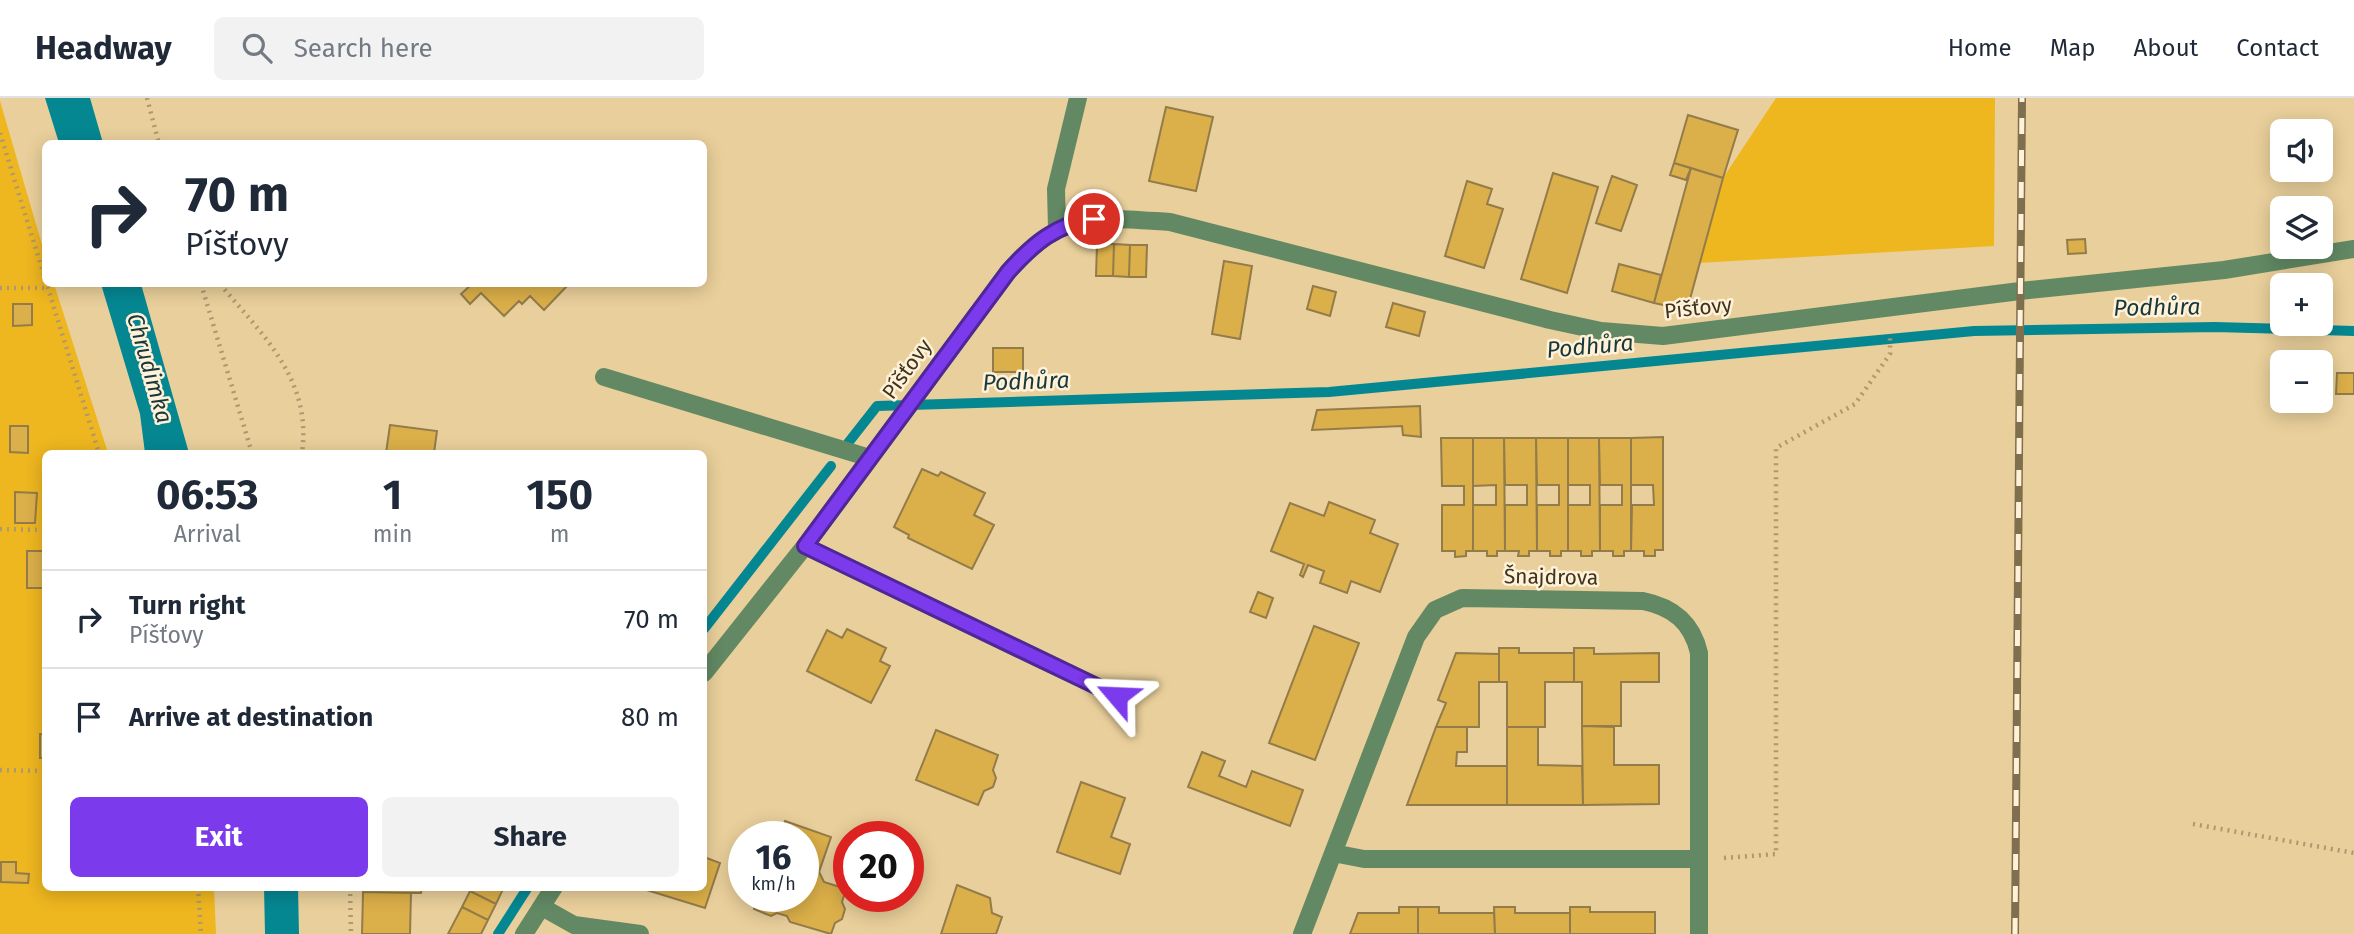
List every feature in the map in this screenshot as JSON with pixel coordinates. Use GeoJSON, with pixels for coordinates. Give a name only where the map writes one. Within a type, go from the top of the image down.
{"type":"FeatureCollection","features":[{"type":"Feature","properties":{"kind":"street"},"geometry":{"type":"LineString","coordinates":[[1057,229],[1056,189],[1079,98]]}},
{"type":"Feature","properties":{"kind":"street","name":"Píšťovy"},"geometry":{"type":"LineString","coordinates":[[707,669],[805,546],[1008,272],[1041,239],[1057,229],[1094,219],[1170,222],[1550,320],[1601,331],[1663,335],[2020,291],[2224,270],[2354,249]]}},
{"type":"Feature","properties":{"kind":"street"},"geometry":{"type":"LineString","coordinates":[[604,377],[870,458]]}},
{"type":"Feature","properties":{"kind":"street"},"geometry":{"type":"LineString","coordinates":[[805,546],[1117,696]]}},
{"type":"Feature","properties":{"kind":"street","name":"Šnajdrova"},"geometry":{"type":"LineString","coordinates":[[1302,934],[1416,637],[1435,610],[1448,602],[1476,598],[1643,601],[1670,609],[1688,625],[1699,653],[1699,934]]}},
{"type":"Feature","properties":{"kind":"street"},"geometry":{"type":"LineString","coordinates":[[1333,853],[1364,859],[1699,859]]}},
{"type":"Feature","properties":{"kind":"street"},"geometry":{"type":"LineString","coordinates":[[524,934],[552,891]]}},
{"type":"Feature","properties":{"kind":"street"},"geometry":{"type":"LineString","coordinates":[[542,907],[574,925],[640,934]]}},
{"type":"Feature","properties":{"kind":"path"},"geometry":{"type":"LineString","coordinates":[[148,98],[158,140]]}},
{"type":"Feature","properties":{"kind":"path"},"geometry":{"type":"LineString","coordinates":[[0,134],[42,275]]}},
{"type":"Feature","properties":{"kind":"path"},"geometry":{"type":"LineString","coordinates":[[202,287],[251,450]]}},
{"type":"Feature","properties":{"kind":"path"},"geometry":{"type":"LineString","coordinates":[[222,287],[289,370],[297,390],[302,450]]}},
{"type":"Feature","properties":{"kind":"path"},"geometry":{"type":"LineString","coordinates":[[0,288],[46,288],[98,450]]}},
{"type":"Feature","properties":{"kind":"path"},"geometry":{"type":"LineString","coordinates":[[1699,859],[1776,854],[1776,448],[1855,404],[1890,354],[1890,323]]}},
{"type":"Feature","properties":{"kind":"path"},"geometry":{"type":"LineString","coordinates":[[0,529],[42,530]]}},
{"type":"Feature","properties":{"kind":"path"},"geometry":{"type":"LineString","coordinates":[[0,770],[42,771]]}},
{"type":"Feature","properties":{"kind":"path"},"geometry":{"type":"LineString","coordinates":[[2193,824],[2354,853]]}},
{"type":"Feature","properties":{"kind":"path"},"geometry":{"type":"LineString","coordinates":[[198,891],[201,934]]}},
{"type":"Feature","properties":{"kind":"path"},"geometry":{"type":"LineString","coordinates":[[350,891],[351,934]]}},
{"type":"Feature","properties":{"kind":"shaded area"},"geometry":{"type":"Polygon","coordinates":[[[1776,98],[1995,98],[1994,246],[1698,263],[1723,178],[1776,98]]]}},
{"type":"Feature","properties":{"kind":"shaded area"},"geometry":{"type":"Polygon","coordinates":[[[0,101],[42,245],[42,287],[55,287],[107,450],[42,450],[42,891],[214,891],[216,934],[0,934],[0,101]]]}},
{"type":"Feature","properties":{"kind":"water"},"geometry":{"type":"Polygon","coordinates":[[[45,98],[90,98],[102,140],[58,140],[45,98]]]}},
{"type":"Feature","properties":{"kind":"water","name":"Chrudimka"},"geometry":{"type":"Polygon","coordinates":[[[102,287],[142,287],[188,450],[145,450],[140,414],[102,287]]]}},
{"type":"Feature","properties":{"kind":"water"},"geometry":{"type":"Polygon","coordinates":[[[264,891],[298,891],[299,934],[265,934],[264,891]]]}},
{"type":"Feature","properties":{"kind":"building"},"geometry":{"type":"Polygon","coordinates":[[[1166,107],[1213,117],[1196,191],[1149,181],[1166,107]]]}},
{"type":"Feature","properties":{"kind":"building"},"geometry":{"type":"Polygon","coordinates":[[[1688,115],[1738,130],[1723,178],[1674,163],[1688,115]]]}},
{"type":"Feature","properties":{"kind":"building"},"geometry":{"type":"Polygon","coordinates":[[[1674,163],[1691,168],[1686,180],[1670,175],[1674,163]]]}},
{"type":"Feature","properties":{"kind":"building"},"geometry":{"type":"Polygon","coordinates":[[[1691,168],[1723,178],[1687,310],[1654,303],[1691,168]]]}},
{"type":"Feature","properties":{"kind":"building"},"geometry":{"type":"Polygon","coordinates":[[[1553,173],[1598,187],[1567,293],[1521,279],[1553,173]]]}},
{"type":"Feature","properties":{"kind":"building"},"geometry":{"type":"Polygon","coordinates":[[[1612,176],[1637,185],[1621,231],[1596,223],[1612,176]]]}},
{"type":"Feature","properties":{"kind":"building"},"geometry":{"type":"Polygon","coordinates":[[[1467,181],[1492,189],[1487,204],[1503,209],[1484,268],[1445,256],[1467,181]]]}},
{"type":"Feature","properties":{"kind":"building"},"geometry":{"type":"Polygon","coordinates":[[[2085,239],[2086,253],[2068,254],[2067,240],[2085,239]]]}},
{"type":"Feature","properties":{"kind":"building"},"geometry":{"type":"Polygon","coordinates":[[[1097,244],[1114,244],[1113,276],[1096,276],[1097,244]]]}},
{"type":"Feature","properties":{"kind":"building"},"geometry":{"type":"Polygon","coordinates":[[[1114,244],[1130,245],[1129,277],[1113,276],[1114,244]]]}},
{"type":"Feature","properties":{"kind":"building"},"geometry":{"type":"Polygon","coordinates":[[[1130,245],[1147,245],[1146,277],[1129,277],[1130,245]]]}},
{"type":"Feature","properties":{"kind":"building"},"geometry":{"type":"Polygon","coordinates":[[[1224,261],[1252,266],[1240,339],[1212,334],[1224,261]]]}},
{"type":"Feature","properties":{"kind":"building"},"geometry":{"type":"Polygon","coordinates":[[[1619,264],[1661,275],[1654,303],[1612,291],[1619,264]]]}},
{"type":"Feature","properties":{"kind":"building"},"geometry":{"type":"Polygon","coordinates":[[[1313,286],[1336,292],[1330,316],[1307,309],[1313,286]]]}},
{"type":"Feature","properties":{"kind":"building"},"geometry":{"type":"Polygon","coordinates":[[[469,287],[566,287],[544,310],[530,296],[522,304],[519,301],[504,316],[481,293],[470,304],[461,294],[469,287]]]}},
{"type":"Feature","properties":{"kind":"building"},"geometry":{"type":"Polygon","coordinates":[[[1393,303],[1425,312],[1419,336],[1386,327],[1393,303]]]}},
{"type":"Feature","properties":{"kind":"building"},"geometry":{"type":"Polygon","coordinates":[[[13,304],[32,304],[32,325],[13,326],[13,304]]]}},
{"type":"Feature","properties":{"kind":"building"},"geometry":{"type":"Polygon","coordinates":[[[993,348],[1023,348],[1023,372],[993,372],[993,348]]]}},
{"type":"Feature","properties":{"kind":"building"},"geometry":{"type":"Polygon","coordinates":[[[2337,373],[2354,373],[2354,394],[2336,394],[2337,373]]]}},
{"type":"Feature","properties":{"kind":"building"},"geometry":{"type":"Polygon","coordinates":[[[1420,406],[1421,437],[1403,435],[1402,426],[1312,430],[1317,410],[1420,406]]]}},
{"type":"Feature","properties":{"kind":"building"},"geometry":{"type":"Polygon","coordinates":[[[390,425],[437,431],[434,450],[386,450],[390,425]]]}},
{"type":"Feature","properties":{"kind":"building"},"geometry":{"type":"Polygon","coordinates":[[[10,426],[28,426],[28,453],[10,452],[10,426]]]}},
{"type":"Feature","properties":{"kind":"building"},"geometry":{"type":"Polygon","coordinates":[[[1663,437],[1663,550],[1655,550],[1655,556],[1644,556],[1644,551],[1631,551],[1632,505],[1654,505],[1653,485],[1631,485],[1631,438],[1663,437]]]}},
{"type":"Feature","properties":{"kind":"building"},"geometry":{"type":"Polygon","coordinates":[[[1441,438],[1473,438],[1473,551],[1466,551],[1466,556],[1455,557],[1455,551],[1442,551],[1442,505],[1464,505],[1464,486],[1442,486],[1441,438]]]}},
{"type":"Feature","properties":{"kind":"building"},"geometry":{"type":"Polygon","coordinates":[[[1473,438],[1504,438],[1505,551],[1497,551],[1497,556],[1487,556],[1487,551],[1473,551],[1473,505],[1496,505],[1496,485],[1473,486],[1473,438]]]}},
{"type":"Feature","properties":{"kind":"building"},"geometry":{"type":"Polygon","coordinates":[[[1504,438],[1536,438],[1537,551],[1529,551],[1529,556],[1518,556],[1519,551],[1505,551],[1505,505],[1527,505],[1527,485],[1505,485],[1504,438]]]}},
{"type":"Feature","properties":{"kind":"building"},"geometry":{"type":"Polygon","coordinates":[[[1536,438],[1568,438],[1568,551],[1561,551],[1561,556],[1550,556],[1550,551],[1537,551],[1537,505],[1559,505],[1559,485],[1537,485],[1536,438]]]}},
{"type":"Feature","properties":{"kind":"building"},"geometry":{"type":"Polygon","coordinates":[[[1568,438],[1599,438],[1600,551],[1592,551],[1592,556],[1581,556],[1581,551],[1568,551],[1568,505],[1590,505],[1590,485],[1568,485],[1568,438]]]}},
{"type":"Feature","properties":{"kind":"building"},"geometry":{"type":"Polygon","coordinates":[[[1599,438],[1631,438],[1631,551],[1624,551],[1624,556],[1613,556],[1613,551],[1600,551],[1600,505],[1622,505],[1622,485],[1600,485],[1599,438]]]}},
{"type":"Feature","properties":{"kind":"building"},"geometry":{"type":"Polygon","coordinates":[[[922,469],[938,476],[941,472],[985,493],[974,515],[994,525],[972,569],[908,538],[909,535],[894,527],[922,469]]]}},
{"type":"Feature","properties":{"kind":"building"},"geometry":{"type":"Polygon","coordinates":[[[15,492],[37,493],[35,523],[15,523],[15,492]]]}},
{"type":"Feature","properties":{"kind":"building"},"geometry":{"type":"Polygon","coordinates":[[[1329,502],[1375,520],[1370,533],[1398,544],[1380,592],[1351,581],[1347,593],[1320,583],[1324,571],[1308,565],[1303,577],[1300,575],[1304,564],[1271,551],[1290,503],[1324,516],[1329,502]]]}},
{"type":"Feature","properties":{"kind":"building"},"geometry":{"type":"Polygon","coordinates":[[[27,551],[42,551],[42,588],[27,588],[27,551]]]}},
{"type":"Feature","properties":{"kind":"building"},"geometry":{"type":"Polygon","coordinates":[[[1258,592],[1273,598],[1266,618],[1250,612],[1258,592]]]}},
{"type":"Feature","properties":{"kind":"building"},"geometry":{"type":"Polygon","coordinates":[[[1314,626],[1359,643],[1315,760],[1269,743],[1314,626]]]}},
{"type":"Feature","properties":{"kind":"building"},"geometry":{"type":"Polygon","coordinates":[[[847,629],[886,648],[880,661],[890,666],[871,703],[807,671],[827,630],[842,638],[847,629]]]}},
{"type":"Feature","properties":{"kind":"building"},"geometry":{"type":"Polygon","coordinates":[[[1499,648],[1519,648],[1519,653],[1574,653],[1574,682],[1545,682],[1545,727],[1507,727],[1507,682],[1499,682],[1499,648]]]}},
{"type":"Feature","properties":{"kind":"building"},"geometry":{"type":"Polygon","coordinates":[[[1574,648],[1594,648],[1594,654],[1659,653],[1659,682],[1621,682],[1621,726],[1582,726],[1582,682],[1574,682],[1574,648]]]}},
{"type":"Feature","properties":{"kind":"building"},"geometry":{"type":"Polygon","coordinates":[[[1456,653],[1499,654],[1499,682],[1479,682],[1479,727],[1436,727],[1446,703],[1438,700],[1456,653]]]}},
{"type":"Feature","properties":{"kind":"building"},"geometry":{"type":"Polygon","coordinates":[[[1582,726],[1614,727],[1614,765],[1659,765],[1659,804],[1583,805],[1582,726]]]}},
{"type":"Feature","properties":{"kind":"building"},"geometry":{"type":"Polygon","coordinates":[[[1436,727],[1467,727],[1467,752],[1457,752],[1456,766],[1507,766],[1507,805],[1407,805],[1436,727]]]}},
{"type":"Feature","properties":{"kind":"building"},"geometry":{"type":"Polygon","coordinates":[[[1507,727],[1538,727],[1538,765],[1582,766],[1583,805],[1507,805],[1507,727]]]}},
{"type":"Feature","properties":{"kind":"building"},"geometry":{"type":"Polygon","coordinates":[[[936,730],[998,755],[993,770],[996,778],[993,787],[984,791],[978,805],[916,780],[936,730]]]}},
{"type":"Feature","properties":{"kind":"building"},"geometry":{"type":"Polygon","coordinates":[[[40,734],[42,734],[42,758],[40,734]]]}},
{"type":"Feature","properties":{"kind":"building"},"geometry":{"type":"Polygon","coordinates":[[[1202,752],[1225,761],[1219,776],[1246,787],[1252,771],[1303,790],[1290,826],[1188,787],[1202,752]]]}},
{"type":"Feature","properties":{"kind":"building"},"geometry":{"type":"Polygon","coordinates":[[[1081,782],[1125,798],[1111,837],[1130,844],[1120,874],[1057,852],[1081,782]]]}},
{"type":"Feature","properties":{"kind":"building"},"geometry":{"type":"Polygon","coordinates":[[[819,833],[831,837],[819,872],[819,833]]]}},
{"type":"Feature","properties":{"kind":"building"},"geometry":{"type":"Polygon","coordinates":[[[707,858],[720,863],[705,908],[650,891],[707,891],[707,858]]]}},
{"type":"Feature","properties":{"kind":"building"},"geometry":{"type":"Polygon","coordinates":[[[1,862],[16,862],[16,873],[29,874],[28,883],[1,882],[1,862]]]}},
{"type":"Feature","properties":{"kind":"building"},"geometry":{"type":"Polygon","coordinates":[[[819,872],[824,882],[833,885],[833,912],[844,912],[842,919],[835,923],[831,934],[790,922],[787,916],[777,913],[771,916],[761,912],[819,912],[819,872]]]}},
{"type":"Feature","properties":{"kind":"building"},"geometry":{"type":"Polygon","coordinates":[[[957,885],[990,898],[992,913],[1002,917],[996,934],[941,934],[957,885]]]}},
{"type":"Feature","properties":{"kind":"building"},"geometry":{"type":"Polygon","coordinates":[[[363,891],[421,891],[421,893],[363,891]]]}},
{"type":"Feature","properties":{"kind":"building"},"geometry":{"type":"Polygon","coordinates":[[[470,891],[502,891],[496,904],[470,891]]]}},
{"type":"Feature","properties":{"kind":"building"},"geometry":{"type":"Polygon","coordinates":[[[470,891],[496,904],[488,920],[462,907],[470,891]]]}},
{"type":"Feature","properties":{"kind":"building"},"geometry":{"type":"Polygon","coordinates":[[[363,892],[411,893],[410,934],[362,934],[363,892]]]}},
{"type":"Feature","properties":{"kind":"building"},"geometry":{"type":"Polygon","coordinates":[[[462,907],[488,920],[481,934],[448,934],[462,907]]]}},
{"type":"Feature","properties":{"kind":"building"},"geometry":{"type":"Polygon","coordinates":[[[1399,907],[1418,907],[1418,934],[1350,934],[1358,913],[1399,913],[1399,907]]]}},
{"type":"Feature","properties":{"kind":"building"},"geometry":{"type":"Polygon","coordinates":[[[1418,907],[1439,907],[1439,913],[1494,913],[1495,934],[1418,934],[1418,907]]]}},
{"type":"Feature","properties":{"kind":"building"},"geometry":{"type":"Polygon","coordinates":[[[1494,907],[1515,907],[1515,913],[1570,913],[1570,934],[1495,934],[1494,907]]]}},
{"type":"Feature","properties":{"kind":"building"},"geometry":{"type":"Polygon","coordinates":[[[1570,907],[1590,907],[1590,912],[1655,912],[1655,934],[1570,934],[1570,907]]]}},
{"type":"Feature","properties":{"kind":"waterway","name":"Podhůra"},"geometry":{"type":"LineString","coordinates":[[848,443],[877,406],[1329,392],[1974,331],[2215,327],[2354,331]]}},
{"type":"Feature","properties":{"kind":"waterway","name":"Podhůra"},"geometry":{"type":"LineString","coordinates":[[707,625],[831,466]]}},
{"type":"Feature","properties":{"kind":"waterway","name":"Podhůra"},"geometry":{"type":"LineString","coordinates":[[498,934],[525,891]]}},
{"type":"Feature","properties":{"kind":"railway"},"geometry":{"type":"LineString","coordinates":[[2015,934],[2022,98]]}},
{"type":"Feature","properties":{"kind":"route"},"geometry":{"type":"LineString","coordinates":[[1094,219],[1076,221],[1057,229],[1023,255],[805,546],[1117,696]]}}]}
